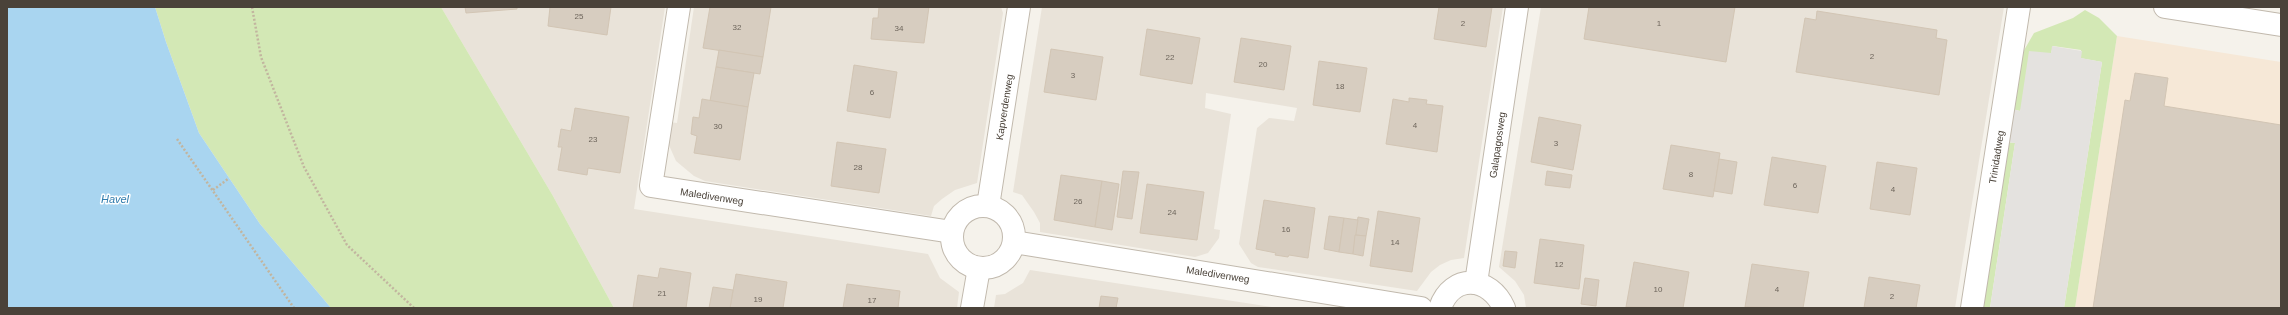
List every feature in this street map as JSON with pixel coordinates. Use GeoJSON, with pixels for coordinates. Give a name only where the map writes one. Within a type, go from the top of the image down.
{"type":"FeatureCollection","features":[{"type":"Feature","properties":{"kind":"street","name":"Maledivenweg"},"geometry":{"type":"LineString","coordinates":[[679,7],[651,186],[952,232]]}},
{"type":"Feature","properties":{"kind":"street","name":"Kapverdenweg"},"geometry":{"type":"LineString","coordinates":[[988,206],[1019,7]]}},
{"type":"Feature","properties":{"kind":"street","name":"Galapagosweg"},"geometry":{"type":"LineString","coordinates":[[1476,283],[1517,7]]}},
{"type":"Feature","properties":{"kind":"street","name":"Trinidadweg"},"geometry":{"type":"LineString","coordinates":[[1972,308],[2019,7]]}},
{"type":"Feature","properties":{"kind":"street"},"geometry":{"type":"LineString","coordinates":[[2165,7],[2281,25]]}},
{"type":"Feature","properties":{"kind":"street"},"geometry":{"type":"LineString","coordinates":[[988,206],[1000,210],[1009,218],[1014,230],[1014,242],[1010,254],[1002,262],[991,268],[979,268],[967,264],[958,255],[953,244],[952,232],[956,221],[965,212],[976,207],[988,206]]}},
{"type":"Feature","properties":{"kind":"street","name":"Maledivenweg"},"geometry":{"type":"LineString","coordinates":[[1014,242],[1421,308]]}},
{"type":"Feature","properties":{"kind":"street"},"geometry":{"type":"LineString","coordinates":[[972,308],[979,268]]}},
{"type":"Feature","properties":{"kind":"street"},"geometry":{"type":"LineString","coordinates":[[1440,308],[1443,298],[1452,289],[1464,283],[1476,283],[1489,287],[1498,296],[1504,308]]}},
{"type":"Feature","properties":{"kind":"path"},"geometry":{"type":"LineString","coordinates":[[252,7],[261,57],[308,173],[347,245],[414,308]]}},
{"type":"Feature","properties":{"kind":"path"},"geometry":{"type":"LineString","coordinates":[[177,139],[294,308]]}},
{"type":"Feature","properties":{"kind":"path"},"geometry":{"type":"LineString","coordinates":[[228,179],[213,190],[294,308]]}},
{"type":"Feature","properties":{"kind":"shaded area"},"geometry":{"type":"Polygon","coordinates":[[[441,7],[665,7],[634,209],[928,254],[940,278],[959,292],[957,308],[614,308],[553,196],[441,7]]]}},
{"type":"Feature","properties":{"kind":"shaded area"},"geometry":{"type":"Polygon","coordinates":[[[694,7],[1001,7],[1003,13],[977,183],[955,190],[942,199],[934,206],[931,216],[705,181],[694,176],[676,161],[668,143],[669,122],[677,123],[694,7]]]}},
{"type":"Feature","properties":{"kind":"shaded area"},"geometry":{"type":"Polygon","coordinates":[[[1042,7],[1503,7],[1464,258],[1451,260],[1440,265],[1431,272],[1417,291],[1258,267],[1251,263],[1239,244],[1257,128],[1269,118],[1294,121],[1297,108],[1206,93],[1205,108],[1231,114],[1214,229],[1220,230],[1219,238],[1208,253],[1195,257],[1040,232],[1040,223],[1034,212],[1022,195],[1013,192],[1042,7]]]}},
{"type":"Feature","properties":{"kind":"shaded area"},"geometry":{"type":"Polygon","coordinates":[[[1541,7],[2004,7],[1955,308],[1526,308],[1524,295],[1515,281],[1499,267],[1541,7]]]}},
{"type":"Feature","properties":{"kind":"shaded area"},"geometry":{"type":"Polygon","coordinates":[[[2117,36],[2281,62],[2281,308],[2075,308],[2117,36]]]}},
{"type":"Feature","properties":{"kind":"shaded area"},"geometry":{"type":"Polygon","coordinates":[[[2052,46],[2082,51],[2081,58],[2102,62],[2064,308],[1990,308],[2015,143],[2007,142],[2012,109],[2020,111],[2029,51],[2051,53],[2052,46]]]}},
{"type":"Feature","properties":{"kind":"shaded area"},"geometry":{"type":"Polygon","coordinates":[[[1030,270],[1279,308],[994,308],[996,295],[1005,294],[1023,283],[1030,270]]]}},
{"type":"Feature","properties":{"kind":"green space"},"geometry":{"type":"Polygon","coordinates":[[[155,7],[441,7],[553,196],[614,308],[331,308],[260,224],[199,133],[155,7]]]}},
{"type":"Feature","properties":{"kind":"green space"},"geometry":{"type":"Polygon","coordinates":[[[2085,10],[2099,18],[2117,36],[2075,308],[2064,308],[2102,62],[2080,58],[2081,50],[2053,46],[2051,53],[2020,111],[2012,109],[2023,52],[2034,33],[2073,18],[2085,10]]]}},
{"type":"Feature","properties":{"kind":"green space"},"geometry":{"type":"Polygon","coordinates":[[[2007,142],[2015,143],[1990,308],[1981,308],[2007,142]]]}},
{"type":"Feature","properties":{"kind":"water","name":"Havel"},"geometry":{"type":"Polygon","coordinates":[[[7,7],[155,7],[199,133],[260,224],[331,308],[7,308],[7,7]]]}},
{"type":"Feature","properties":{"kind":"building"},"geometry":{"type":"Polygon","coordinates":[[[465,7],[517,7],[517,9],[466,13],[465,7]]]}},
{"type":"Feature","properties":{"kind":"building"},"geometry":{"type":"Polygon","coordinates":[[[550,7],[611,7],[607,35],[548,26],[550,7]]]}},
{"type":"Feature","properties":{"kind":"building"},"geometry":{"type":"Polygon","coordinates":[[[710,7],[771,7],[763,57],[703,48],[710,7]]]}},
{"type":"Feature","properties":{"kind":"building"},"geometry":{"type":"Polygon","coordinates":[[[879,7],[929,7],[924,43],[871,39],[873,18],[878,18],[879,7]]]}},
{"type":"Feature","properties":{"kind":"building"},"geometry":{"type":"Polygon","coordinates":[[[1439,7],[1492,7],[1486,47],[1434,39],[1439,7]]]}},
{"type":"Feature","properties":{"kind":"building"},"geometry":{"type":"Polygon","coordinates":[[[1589,7],[1735,7],[1726,62],[1584,39],[1589,7]]]}},
{"type":"Feature","properties":{"kind":"building"},"geometry":{"type":"Polygon","coordinates":[[[1817,11],[1937,30],[1936,38],[1947,40],[1939,95],[1796,72],[1805,18],[1816,20],[1817,11]]]}},
{"type":"Feature","properties":{"kind":"building"},"geometry":{"type":"Polygon","coordinates":[[[1147,29],[1200,38],[1192,84],[1140,75],[1147,29]]]}},
{"type":"Feature","properties":{"kind":"building"},"geometry":{"type":"Polygon","coordinates":[[[1241,38],[1291,46],[1284,90],[1234,82],[1241,38]]]}},
{"type":"Feature","properties":{"kind":"building"},"geometry":{"type":"Polygon","coordinates":[[[1051,49],[1103,57],[1096,100],[1044,92],[1051,49]]]}},
{"type":"Feature","properties":{"kind":"building"},"geometry":{"type":"Polygon","coordinates":[[[719,50],[763,57],[760,74],[716,67],[719,50]]]}},
{"type":"Feature","properties":{"kind":"building"},"geometry":{"type":"Polygon","coordinates":[[[1319,61],[1367,68],[1360,112],[1313,105],[1319,61]]]}},
{"type":"Feature","properties":{"kind":"building"},"geometry":{"type":"Polygon","coordinates":[[[854,65],[897,72],[890,118],[847,111],[854,65]]]}},
{"type":"Feature","properties":{"kind":"building"},"geometry":{"type":"Polygon","coordinates":[[[716,67],[754,73],[748,107],[710,101],[716,67]]]}},
{"type":"Feature","properties":{"kind":"building"},"geometry":{"type":"Polygon","coordinates":[[[2135,73],[2168,78],[2164,106],[2281,125],[2281,308],[2093,308],[2125,100],[2130,101],[2135,73]]]}},
{"type":"Feature","properties":{"kind":"building"},"geometry":{"type":"Polygon","coordinates":[[[1409,98],[1427,100],[1426,104],[1443,106],[1437,152],[1386,144],[1393,99],[1409,102],[1409,98]]]}},
{"type":"Feature","properties":{"kind":"building"},"geometry":{"type":"Polygon","coordinates":[[[702,99],[748,107],[740,160],[694,153],[697,136],[691,134],[693,117],[699,118],[702,99]]]}},
{"type":"Feature","properties":{"kind":"building"},"geometry":{"type":"Polygon","coordinates":[[[575,108],[629,117],[620,173],[588,168],[587,175],[558,170],[562,147],[558,147],[561,129],[571,131],[575,108]]]}},
{"type":"Feature","properties":{"kind":"building"},"geometry":{"type":"Polygon","coordinates":[[[1539,117],[1581,125],[1573,170],[1531,162],[1539,117]]]}},
{"type":"Feature","properties":{"kind":"building"},"geometry":{"type":"Polygon","coordinates":[[[837,142],[886,149],[879,193],[831,186],[837,142]]]}},
{"type":"Feature","properties":{"kind":"building"},"geometry":{"type":"Polygon","coordinates":[[[1671,145],[1720,153],[1713,197],[1663,189],[1671,145]]]}},
{"type":"Feature","properties":{"kind":"building"},"geometry":{"type":"Polygon","coordinates":[[[1772,157],[1826,166],[1818,213],[1764,205],[1772,157]]]}},
{"type":"Feature","properties":{"kind":"building"},"geometry":{"type":"Polygon","coordinates":[[[1719,159],[1737,162],[1732,194],[1714,191],[1719,159]]]}},
{"type":"Feature","properties":{"kind":"building"},"geometry":{"type":"Polygon","coordinates":[[[1877,162],[1917,168],[1910,215],[1870,209],[1877,162]]]}},
{"type":"Feature","properties":{"kind":"building"},"geometry":{"type":"Polygon","coordinates":[[[1123,171],[1139,172],[1132,219],[1117,217],[1123,171]]]}},
{"type":"Feature","properties":{"kind":"building"},"geometry":{"type":"Polygon","coordinates":[[[1547,171],[1572,175],[1570,188],[1545,185],[1547,171]]]}},
{"type":"Feature","properties":{"kind":"building"},"geometry":{"type":"Polygon","coordinates":[[[1061,175],[1102,181],[1095,227],[1054,220],[1061,175]]]}},
{"type":"Feature","properties":{"kind":"building"},"geometry":{"type":"Polygon","coordinates":[[[1102,181],[1119,184],[1112,230],[1095,227],[1102,181]]]}},
{"type":"Feature","properties":{"kind":"building"},"geometry":{"type":"Polygon","coordinates":[[[1147,184],[1204,192],[1197,240],[1140,233],[1147,184]]]}},
{"type":"Feature","properties":{"kind":"building"},"geometry":{"type":"Polygon","coordinates":[[[1264,200],[1315,208],[1308,258],[1289,255],[1288,257],[1275,255],[1276,253],[1256,249],[1264,200]]]}},
{"type":"Feature","properties":{"kind":"building"},"geometry":{"type":"Polygon","coordinates":[[[1378,211],[1420,218],[1412,272],[1370,266],[1378,211]]]}},
{"type":"Feature","properties":{"kind":"building"},"geometry":{"type":"Polygon","coordinates":[[[1329,216],[1344,218],[1339,252],[1324,249],[1329,216]]]}},
{"type":"Feature","properties":{"kind":"building"},"geometry":{"type":"Polygon","coordinates":[[[1358,217],[1369,219],[1366,236],[1355,235],[1358,217]]]}},
{"type":"Feature","properties":{"kind":"building"},"geometry":{"type":"Polygon","coordinates":[[[1344,218],[1358,220],[1353,254],[1339,252],[1344,218]]]}},
{"type":"Feature","properties":{"kind":"building"},"geometry":{"type":"Polygon","coordinates":[[[1355,235],[1366,236],[1363,256],[1353,254],[1355,235]]]}},
{"type":"Feature","properties":{"kind":"building"},"geometry":{"type":"Polygon","coordinates":[[[1540,239],[1584,245],[1579,289],[1534,283],[1540,239]]]}},
{"type":"Feature","properties":{"kind":"building"},"geometry":{"type":"Polygon","coordinates":[[[1505,251],[1517,252],[1515,268],[1503,266],[1505,251]]]}},
{"type":"Feature","properties":{"kind":"building"},"geometry":{"type":"Polygon","coordinates":[[[1634,262],[1689,272],[1683,308],[1626,307],[1634,262]]]}},
{"type":"Feature","properties":{"kind":"building"},"geometry":{"type":"Polygon","coordinates":[[[1752,264],[1809,272],[1803,308],[1745,307],[1752,264]]]}},
{"type":"Feature","properties":{"kind":"building"},"geometry":{"type":"Polygon","coordinates":[[[660,268],[691,273],[686,308],[633,308],[638,275],[658,278],[660,268]]]}},
{"type":"Feature","properties":{"kind":"building"},"geometry":{"type":"Polygon","coordinates":[[[736,274],[787,282],[783,308],[730,308],[736,274]]]}},
{"type":"Feature","properties":{"kind":"building"},"geometry":{"type":"Polygon","coordinates":[[[1869,277],[1920,285],[1916,308],[1864,308],[1869,277]]]}},
{"type":"Feature","properties":{"kind":"building"},"geometry":{"type":"Polygon","coordinates":[[[1585,278],[1599,280],[1596,306],[1581,304],[1585,278]]]}},
{"type":"Feature","properties":{"kind":"building"},"geometry":{"type":"Polygon","coordinates":[[[847,284],[900,291],[898,308],[843,308],[847,284]]]}},
{"type":"Feature","properties":{"kind":"building"},"geometry":{"type":"Polygon","coordinates":[[[713,287],[733,290],[730,308],[709,308],[713,287]]]}},
{"type":"Feature","properties":{"kind":"building"},"geometry":{"type":"Polygon","coordinates":[[[1101,296],[1118,298],[1116,308],[1099,308],[1101,296]]]}}]}
